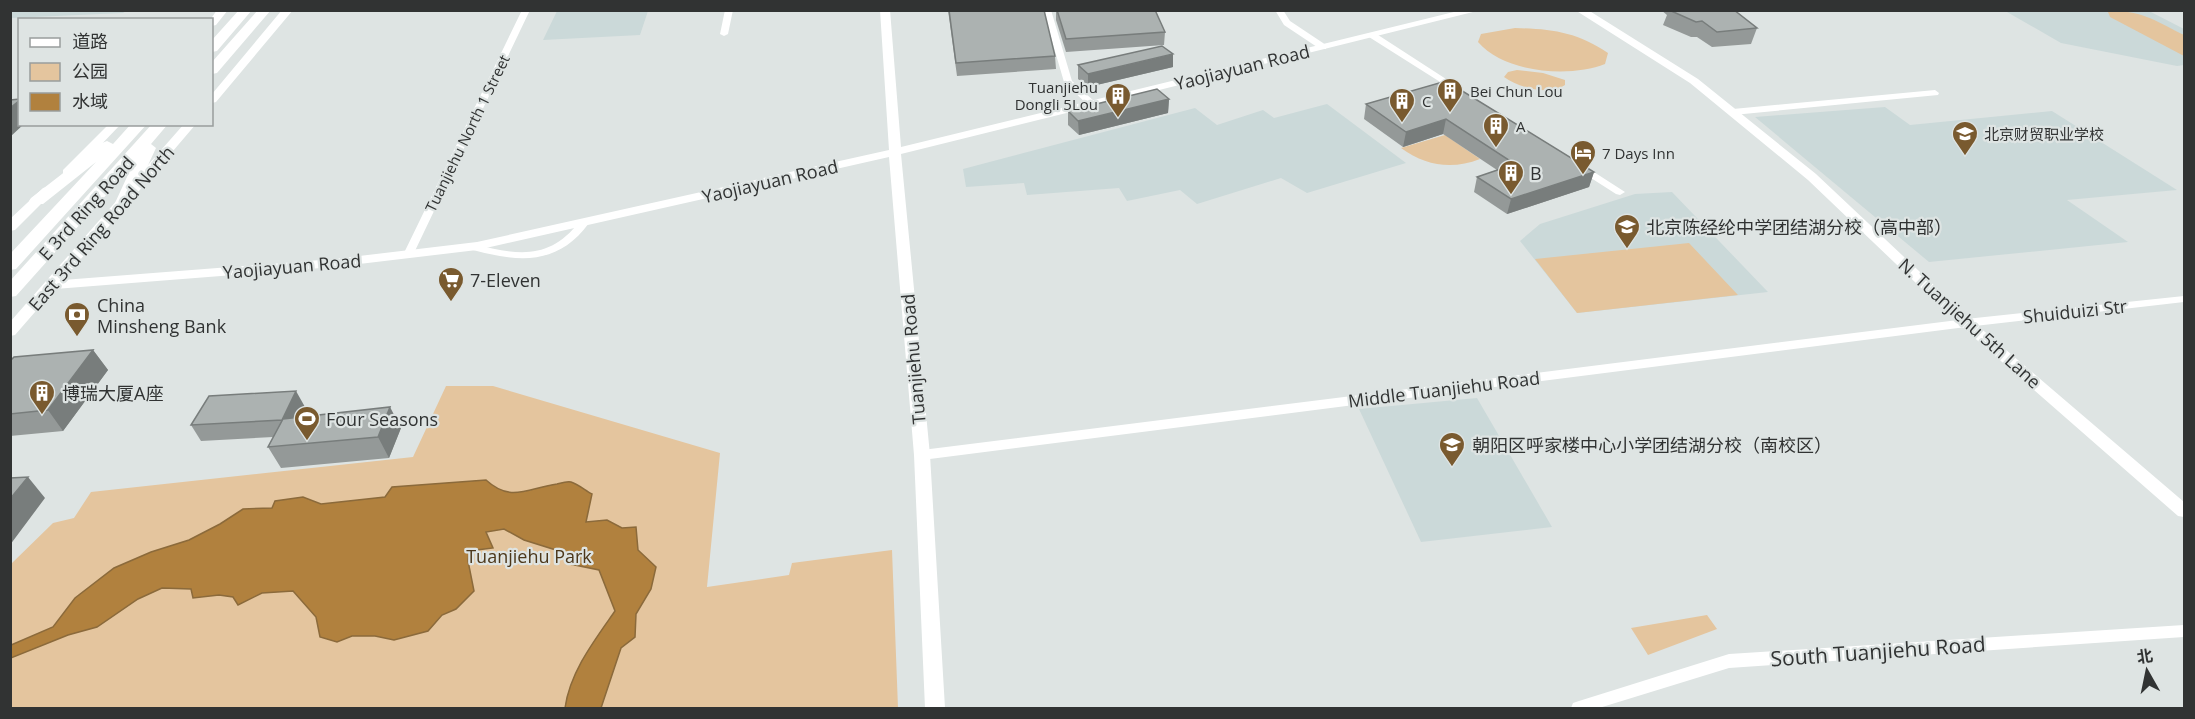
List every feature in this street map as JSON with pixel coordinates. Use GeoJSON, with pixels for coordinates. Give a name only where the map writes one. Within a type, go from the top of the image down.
{"type":"FeatureCollection","features":[{"type":"Feature","properties":{"kind":"highway"},"geometry":{"type":"LineString","coordinates":[[213,47],[246,10]]}},
{"type":"Feature","properties":{"kind":"highway"},"geometry":{"type":"LineString","coordinates":[[213,68],[266,10]]}},
{"type":"Feature","properties":{"kind":"highway"},"geometry":{"type":"LineString","coordinates":[[37,201],[133,126]]}},
{"type":"Feature","properties":{"kind":"highway"},"geometry":{"type":"LineString","coordinates":[[123,203],[152,126]]}},
{"type":"Feature","properties":{"kind":"highway","name":"E 3rd Ring Road"},"geometry":{"type":"LineString","coordinates":[[10,265],[152,126]]}},
{"type":"Feature","properties":{"kind":"highway","name":"E 3rd Ring Road"},"geometry":{"type":"LineString","coordinates":[[10,292],[152,126]]}},
{"type":"Feature","properties":{"kind":"street"},"geometry":{"type":"LineString","coordinates":[[213,22],[223,10]]}},
{"type":"Feature","properties":{"kind":"street"},"geometry":{"type":"LineString","coordinates":[[213,99],[288,10]]}},
{"type":"Feature","properties":{"kind":"street","name":"Tuanjiehu North 1 Street"},"geometry":{"type":"LineString","coordinates":[[408,255],[526,10]]}},
{"type":"Feature","properties":{"kind":"street"},"geometry":{"type":"LineString","coordinates":[[724,33],[729,10]]}},
{"type":"Feature","properties":{"kind":"street","name":"Tuanjiehu Road"},"geometry":{"type":"LineString","coordinates":[[885,10],[895,152],[922,455],[935,708]]}},
{"type":"Feature","properties":{"kind":"street"},"geometry":{"type":"LineString","coordinates":[[1047,10],[1068,82],[1092,104]]}},
{"type":"Feature","properties":{"kind":"street"},"geometry":{"type":"LineString","coordinates":[[1279,10],[1287,23],[1323,47]]}},
{"type":"Feature","properties":{"kind":"street","name":"Yaojiayuan Road"},"geometry":{"type":"LineString","coordinates":[[53,285],[334,263],[473,246],[895,152],[1476,10]]}},
{"type":"Feature","properties":{"kind":"street","name":"N. Tuanjiehu 5th Lane"},"geometry":{"type":"LineString","coordinates":[[1580,10],[1694,81],[1812,177],[1966,323],[2184,511]]}},
{"type":"Feature","properties":{"kind":"street"},"geometry":{"type":"LineString","coordinates":[[1372,35],[1467,95]]}},
{"type":"Feature","properties":{"kind":"street"},"geometry":{"type":"LineString","coordinates":[[1733,112],[1935,93]]}},
{"type":"Feature","properties":{"kind":"street"},"geometry":{"type":"LineString","coordinates":[[10,227],[114,126]]}},
{"type":"Feature","properties":{"kind":"street","name":"East 3rd Ring Road North"},"geometry":{"type":"LineString","coordinates":[[10,332],[189,126]]}},
{"type":"Feature","properties":{"kind":"street"},"geometry":{"type":"LineString","coordinates":[[1573,162],[1620,192]]}},
{"type":"Feature","properties":{"kind":"street"},"geometry":{"type":"LineString","coordinates":[[473,246],[494,253],[544,254],[569,241],[584,223]]}},
{"type":"Feature","properties":{"kind":"street","name":"Shuiduizi Str"},"geometry":{"type":"LineString","coordinates":[[1966,323],[2184,299]]}},
{"type":"Feature","properties":{"kind":"street","name":"Middle Tuanjiehu Road"},"geometry":{"type":"LineString","coordinates":[[922,455],[1966,323]]}},
{"type":"Feature","properties":{"kind":"street","name":"South Tuanjiehu Road"},"geometry":{"type":"LineString","coordinates":[[1579,708],[1729,661],[2184,631]]}},
{"type":"Feature","properties":{"kind":"shaded area"},"geometry":{"type":"Polygon","coordinates":[[[11,10],[126,11],[123,13],[11,18],[11,10]]]}},
{"type":"Feature","properties":{"kind":"shaded area"},"geometry":{"type":"Polygon","coordinates":[[[557,10],[648,11],[640,35],[543,40],[557,10]]]}},
{"type":"Feature","properties":{"kind":"shaded area"},"geometry":{"type":"Polygon","coordinates":[[[2029,10],[2149,11],[2184,29],[2184,65],[2177,66],[2061,43],[2007,12],[2029,10]]]}},
{"type":"Feature","properties":{"kind":"shaded area"},"geometry":{"type":"Polygon","coordinates":[[[1327,104],[1406,163],[1307,193],[1281,178],[1197,204],[1180,190],[1127,201],[1119,188],[1027,195],[1024,183],[966,187],[963,169],[1195,108],[1217,125],[1263,110],[1274,118],[1327,104]]]}},
{"type":"Feature","properties":{"kind":"shaded area","name":"北京财贸职业学校"},"geometry":{"type":"Polygon","coordinates":[[[1885,107],[1910,125],[2052,111],[2177,190],[2067,200],[2128,242],[1929,262],[1755,117],[1885,107]]]}},
{"type":"Feature","properties":{"kind":"shaded area","name":"北京陈经纶中学团结湖分校（高中部）"},"geometry":{"type":"Polygon","coordinates":[[[1672,192],[1768,292],[1577,313],[1520,241],[1540,224],[1635,194],[1672,192]]]}},
{"type":"Feature","properties":{"kind":"shaded area","name":"朝阳区呼家楼中心小学团结湖分校（南校区）"},"geometry":{"type":"Polygon","coordinates":[[[1477,398],[1552,527],[1421,542],[1359,409],[1477,398]]]}},
{"type":"Feature","properties":{"kind":"green space"},"geometry":{"type":"Polygon","coordinates":[[[2108,12],[2131,12],[2157,21],[2184,35],[2184,56],[2110,17],[2108,12]]]}},
{"type":"Feature","properties":{"kind":"green space"},"geometry":{"type":"Polygon","coordinates":[[[1515,28],[1553,31],[1586,40],[1608,53],[1605,64],[1574,71],[1538,70],[1504,60],[1489,52],[1478,42],[1481,34],[1515,28]]]}},
{"type":"Feature","properties":{"kind":"green space"},"geometry":{"type":"Polygon","coordinates":[[[1517,70],[1543,73],[1565,80],[1565,85],[1551,90],[1534,89],[1504,77],[1508,72],[1517,70]]]}},
{"type":"Feature","properties":{"kind":"green space"},"geometry":{"type":"Polygon","coordinates":[[[1445,135],[1480,159],[1459,164],[1439,164],[1420,159],[1401,148],[1445,135]]]}},
{"type":"Feature","properties":{"kind":"green space"},"geometry":{"type":"Polygon","coordinates":[[[1689,243],[1738,295],[1577,313],[1535,259],[1689,243]]]}},
{"type":"Feature","properties":{"kind":"green space","name":"Tuanjiehu Park"},"geometry":{"type":"Polygon","coordinates":[[[446,386],[493,386],[720,453],[707,587],[789,575],[792,563],[892,550],[898,708],[11,708],[11,564],[53,523],[74,518],[91,492],[413,457],[446,386]]]}},
{"type":"Feature","properties":{"kind":"green space"},"geometry":{"type":"Polygon","coordinates":[[[1707,615],[1717,629],[1648,655],[1631,628],[1707,615]]]}},
{"type":"Feature","properties":{"kind":"water"},"geometry":{"type":"Polygon","coordinates":[[[486,480],[495,487],[512,492],[571,482],[592,494],[586,522],[607,520],[622,528],[636,527],[638,550],[656,567],[651,589],[636,614],[635,637],[621,648],[601,708],[565,708],[577,669],[615,611],[599,570],[570,564],[559,551],[524,540],[504,529],[486,532],[493,548],[469,551],[468,561],[474,591],[456,609],[442,615],[428,631],[394,640],[375,636],[352,636],[337,642],[320,637],[316,617],[293,591],[262,593],[238,605],[233,597],[219,595],[193,598],[191,589],[162,588],[138,599],[97,627],[68,635],[11,658],[11,645],[53,627],[75,598],[114,568],[151,552],[189,540],[243,509],[272,508],[275,501],[303,497],[321,504],[385,497],[392,487],[486,480]]]}},
{"type":"Feature","properties":{"kind":"building"},"geometry":{"type":"Polygon","coordinates":[[[949,10],[1044,10],[1055,56],[956,63],[949,10]]]}},
{"type":"Feature","properties":{"kind":"building"},"geometry":{"type":"Polygon","coordinates":[[[1057,10],[1155,10],[1165,32],[1066,39],[1057,10]]]}},
{"type":"Feature","properties":{"kind":"building"},"geometry":{"type":"Polygon","coordinates":[[[1669,10],[1734,10],[1757,28],[1717,32],[1702,21],[1696,22],[1669,10]]]}},
{"type":"Feature","properties":{"kind":"building"},"geometry":{"type":"Polygon","coordinates":[[[1162,46],[1173,54],[1088,74],[1078,65],[1162,46]]]}},
{"type":"Feature","properties":{"kind":"building"},"geometry":{"type":"Polygon","coordinates":[[[1446,81],[1594,172],[1511,199],[1477,177],[1515,164],[1446,119],[1406,132],[1366,104],[1446,81]]]}},
{"type":"Feature","properties":{"kind":"building"},"geometry":{"type":"Polygon","coordinates":[[[1157,89],[1169,99],[1078,121],[1068,111],[1157,89]]]}},
{"type":"Feature","properties":{"kind":"building"},"geometry":{"type":"Polygon","coordinates":[[[18,99],[18,102],[10,108],[10,100],[18,99]]]}},
{"type":"Feature","properties":{"kind":"building"},"geometry":{"type":"Polygon","coordinates":[[[93,350],[48,410],[10,414],[10,361],[14,357],[93,350]]]}},
{"type":"Feature","properties":{"kind":"building"},"geometry":{"type":"Polygon","coordinates":[[[296,391],[282,420],[191,425],[209,396],[296,391]]]}},
{"type":"Feature","properties":{"kind":"building"},"geometry":{"type":"Polygon","coordinates":[[[390,407],[378,437],[268,447],[283,419],[390,407]]]}},
{"type":"Feature","properties":{"kind":"building"},"geometry":{"type":"Polygon","coordinates":[[[28,477],[10,499],[10,478],[28,477]]]}},
{"type":"Feature","properties":{"kind":"place","name":"Bei Chun Lou"},"geometry":{"type":"Point","coordinates":[1450,114]}},
{"type":"Feature","properties":{"kind":"place","name":"Tuanjiehu Dongli 5Lou"},"geometry":{"type":"Point","coordinates":[1118,119]}},
{"type":"Feature","properties":{"kind":"place","name":"C"},"geometry":{"type":"Point","coordinates":[1402,124]}},
{"type":"Feature","properties":{"kind":"place","name":"A"},"geometry":{"type":"Point","coordinates":[1496,149]}},
{"type":"Feature","properties":{"kind":"place","name":"北京财贸职业学校"},"geometry":{"type":"Point","coordinates":[1965,157]}},
{"type":"Feature","properties":{"kind":"place","name":"7 Days Inn"},"geometry":{"type":"Point","coordinates":[1583,176]}},
{"type":"Feature","properties":{"kind":"place","name":"B"},"geometry":{"type":"Point","coordinates":[1511,196]}},
{"type":"Feature","properties":{"kind":"place","name":"北京陈经纶中学团结湖分校（高中部）"},"geometry":{"type":"Point","coordinates":[1627,250]}},
{"type":"Feature","properties":{"kind":"place","name":"7-Eleven"},"geometry":{"type":"Point","coordinates":[451,303]}},
{"type":"Feature","properties":{"kind":"place","name":"China Minsheng Bank"},"geometry":{"type":"Point","coordinates":[77,338]}},
{"type":"Feature","properties":{"kind":"place","name":"博瑞大厦A座"},"geometry":{"type":"Point","coordinates":[42,416]}},
{"type":"Feature","properties":{"kind":"place","name":"Four Seasons"},"geometry":{"type":"Point","coordinates":[307,442]}},
{"type":"Feature","properties":{"kind":"place","name":"朝阳区呼家楼中心小学团结湖分校（南校区）"},"geometry":{"type":"Point","coordinates":[1452,468]}}]}
